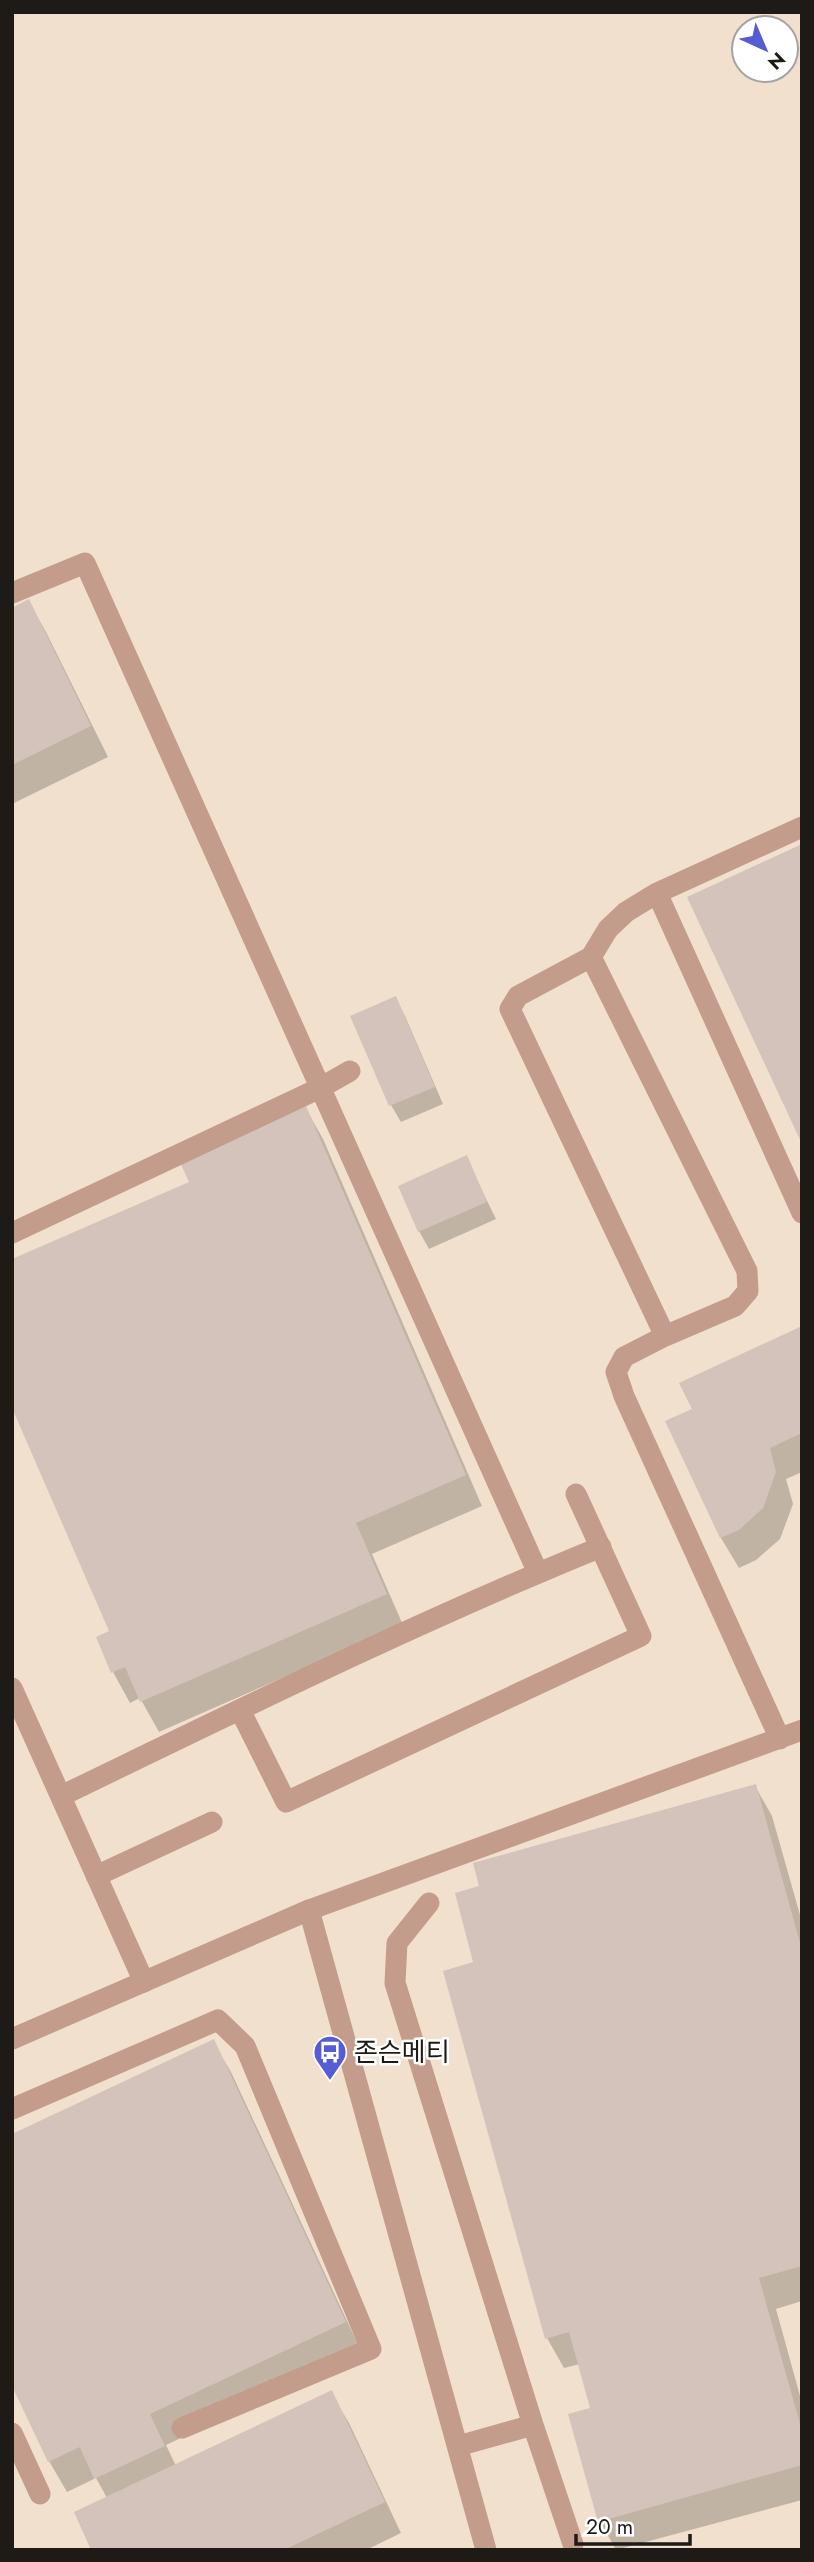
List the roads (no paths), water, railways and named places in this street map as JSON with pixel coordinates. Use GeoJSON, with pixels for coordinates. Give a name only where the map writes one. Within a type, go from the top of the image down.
{"type":"FeatureCollection","features":[{"type":"Feature","properties":{"kind":"street"},"geometry":{"type":"LineString","coordinates":[[12,593],[85,563],[538,1573]]}},
{"type":"Feature","properties":{"kind":"street"},"geometry":{"type":"LineString","coordinates":[[665,1336],[509,1009],[518,996],[591,957],[608,929],[626,912],[657,893],[802,827]]}},
{"type":"Feature","properties":{"kind":"street"},"geometry":{"type":"LineString","coordinates":[[657,893],[802,1213]]}},
{"type":"Feature","properties":{"kind":"street"},"geometry":{"type":"LineString","coordinates":[[591,957],[747,1271],[748,1292],[735,1306],[624,1357],[616,1372],[624,1396],[780,1739]]}},
{"type":"Feature","properties":{"kind":"street"},"geometry":{"type":"LineString","coordinates":[[12,1233],[351,1071]]}},
{"type":"Feature","properties":{"kind":"street"},"geometry":{"type":"LineString","coordinates":[[240,1710],[286,1802],[641,1636],[576,1494]]}},
{"type":"Feature","properties":{"kind":"street"},"geometry":{"type":"LineString","coordinates":[[61,1796],[240,1710],[538,1573],[601,1547]]}},
{"type":"Feature","properties":{"kind":"street"},"geometry":{"type":"LineString","coordinates":[[12,1688],[144,1982]]}},
{"type":"Feature","properties":{"kind":"street"},"geometry":{"type":"LineString","coordinates":[[12,2039],[309,1910],[802,1730]]}},
{"type":"Feature","properties":{"kind":"street"},"geometry":{"type":"LineString","coordinates":[[96,1876],[212,1822]]}},
{"type":"Feature","properties":{"kind":"street"},"geometry":{"type":"LineString","coordinates":[[429,1903],[397,1943],[395,1983],[533,2425],[573,2544]]}},
{"type":"Feature","properties":{"kind":"street"},"geometry":{"type":"LineString","coordinates":[[309,1910],[486,2550]]}},
{"type":"Feature","properties":{"kind":"street"},"geometry":{"type":"LineString","coordinates":[[12,2109],[218,2020],[246,2046],[371,2348],[182,2428]]}},
{"type":"Feature","properties":{"kind":"street"},"geometry":{"type":"LineString","coordinates":[[458,2446],[533,2425]]}},
{"type":"Feature","properties":{"kind":"street"},"geometry":{"type":"LineString","coordinates":[[12,2433],[40,2494]]}},
{"type":"Feature","properties":{"kind":"place","name":"존슨메티"},"geometry":{"type":"Point","coordinates":[330,2082]}}]}
